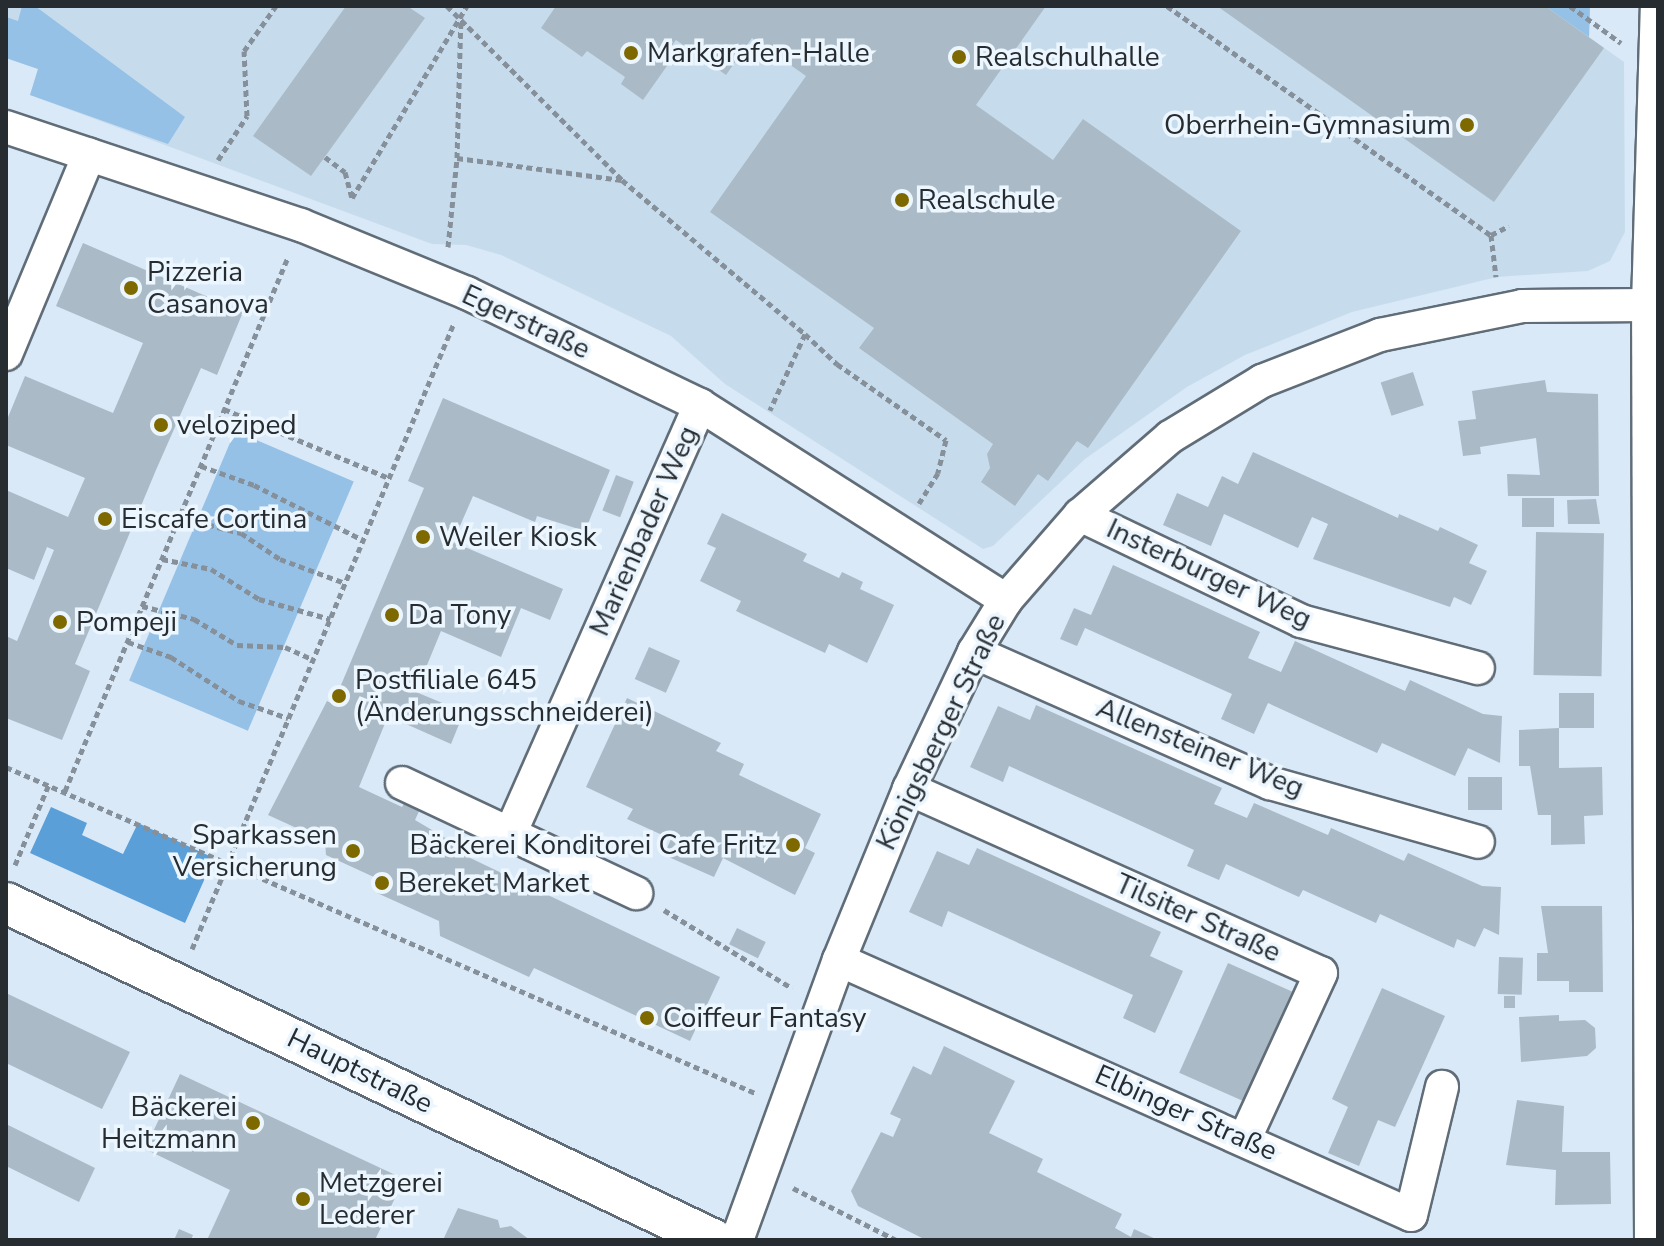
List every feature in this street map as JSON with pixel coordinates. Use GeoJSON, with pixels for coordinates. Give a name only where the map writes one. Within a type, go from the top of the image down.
{"type":"FeatureCollection","features":[{"type":"Feature","properties":{"kind":"street"},"geometry":{"type":"LineString","coordinates":[[1651,1240],[1653,344],[1648,305],[1656,137],[1657,6]]}},
{"type":"Feature","properties":{"kind":"street","name":"Egerstraße"},"geometry":{"type":"LineString","coordinates":[[6,127],[301,225],[456,288],[700,405],[1006,600]]}},
{"type":"Feature","properties":{"kind":"street"},"geometry":{"type":"LineString","coordinates":[[6,354],[89,155]]}},
{"type":"Feature","properties":{"kind":"street","name":"Königsberger Straße"},"geometry":{"type":"LineString","coordinates":[[737,1240],[839,960],[909,789],[974,652],[1006,600],[1080,515],[1170,437],[1262,381],[1380,335],[1502,311],[1648,305]]}},
{"type":"Feature","properties":{"kind":"street","name":"Marienbader Weg"},"geometry":{"type":"LineString","coordinates":[[510,834],[700,405]]}},
{"type":"Feature","properties":{"kind":"street","name":"Insterburger Weg"},"geometry":{"type":"LineString","coordinates":[[1080,515],[1301,621],[1478,668]]}},
{"type":"Feature","properties":{"kind":"street","name":"Allensteiner Weg"},"geometry":{"type":"LineString","coordinates":[[974,652],[1270,783],[1478,842]]}},
{"type":"Feature","properties":{"kind":"street"},"geometry":{"type":"LineString","coordinates":[[402,783],[636,893]]}},
{"type":"Feature","properties":{"kind":"street","name":"Tilsiter Straße"},"geometry":{"type":"LineString","coordinates":[[909,789],[1321,973],[1245,1138]]}},
{"type":"Feature","properties":{"kind":"street","name":"Hauptstraße"},"geometry":{"type":"LineString","coordinates":[[9,888],[178,985],[714,1240]]}},
{"type":"Feature","properties":{"kind":"street","name":"Elbinger Straße"},"geometry":{"type":"LineString","coordinates":[[839,960],[1245,1138],[1411,1215],[1442,1087]]}},
{"type":"Feature","properties":{"kind":"path"},"geometry":{"type":"LineString","coordinates":[[198,190],[247,116],[244,51],[276,6]]}},
{"type":"Feature","properties":{"kind":"path"},"geometry":{"type":"LineString","coordinates":[[447,6],[622,180],[837,364],[946,440],[938,473],[901,531]]}},
{"type":"Feature","properties":{"kind":"path"},"geometry":{"type":"LineString","coordinates":[[352,198],[467,6]]}},
{"type":"Feature","properties":{"kind":"path"},"geometry":{"type":"LineString","coordinates":[[1167,6],[1491,235],[1502,311]]}},
{"type":"Feature","properties":{"kind":"path"},"geometry":{"type":"LineString","coordinates":[[1570,6],[1655,68]]}},
{"type":"Feature","properties":{"kind":"path"},"geometry":{"type":"LineString","coordinates":[[178,985],[389,478],[456,288],[461,17]]}},
{"type":"Feature","properties":{"kind":"path"},"geometry":{"type":"LineString","coordinates":[[325,157],[345,172],[352,198],[346,244]]}},
{"type":"Feature","properties":{"kind":"path"},"geometry":{"type":"LineString","coordinates":[[457,158],[622,180]]}},
{"type":"Feature","properties":{"kind":"path"},"geometry":{"type":"LineString","coordinates":[[65,791],[301,225]]}},
{"type":"Feature","properties":{"kind":"path"},"geometry":{"type":"LineString","coordinates":[[1491,235],[1509,226]]}},
{"type":"Feature","properties":{"kind":"path"},"geometry":{"type":"LineString","coordinates":[[756,440],[805,334]]}},
{"type":"Feature","properties":{"kind":"path"},"geometry":{"type":"LineString","coordinates":[[224,409],[389,478]]}},
{"type":"Feature","properties":{"kind":"path"},"geometry":{"type":"LineString","coordinates":[[201,466],[254,485],[364,540]]}},
{"type":"Feature","properties":{"kind":"path"},"geometry":{"type":"LineString","coordinates":[[179,517],[241,533],[280,559],[345,583]]}},
{"type":"Feature","properties":{"kind":"path"},"geometry":{"type":"LineString","coordinates":[[162,559],[211,569],[259,599],[330,619]]}},
{"type":"Feature","properties":{"kind":"path"},"geometry":{"type":"LineString","coordinates":[[142,606],[194,619],[237,645],[285,647],[313,659]]}},
{"type":"Feature","properties":{"kind":"path"},"geometry":{"type":"LineString","coordinates":[[128,642],[171,657],[239,701],[288,718]]}},
{"type":"Feature","properties":{"kind":"path"},"geometry":{"type":"LineString","coordinates":[[6,767],[228,860],[785,1107]]}},
{"type":"Feature","properties":{"kind":"path"},"geometry":{"type":"LineString","coordinates":[[9,888],[49,784]]}},
{"type":"Feature","properties":{"kind":"path"},"geometry":{"type":"LineString","coordinates":[[636,893],[822,1007]]}},
{"type":"Feature","properties":{"kind":"path"},"geometry":{"type":"LineString","coordinates":[[761,1173],[893,1239]]}},
{"type":"Feature","properties":{"kind":"shaded area"},"geometry":{"type":"Polygon","coordinates":[[[6,6],[1590,6],[1589,37],[1624,62],[1625,232],[1610,261],[1588,271],[1497,277],[1352,312],[1245,355],[1187,387],[1085,459],[993,546],[983,549],[725,384],[671,336],[501,255],[466,245],[432,244],[30,95],[38,69],[6,58],[6,6]]]}},
{"type":"Feature","properties":{"kind":"shaded area"},"geometry":{"type":"Polygon","coordinates":[[[22,6],[35,6],[185,117],[168,144],[30,95],[38,69],[6,58],[6,17],[18,21],[22,6]]]}},
{"type":"Feature","properties":{"kind":"shaded area"},"geometry":{"type":"Polygon","coordinates":[[[1545,6],[1590,6],[1589,37],[1545,6]]]}},
{"type":"Feature","properties":{"kind":"shaded area"},"geometry":{"type":"Polygon","coordinates":[[[235,431],[354,481],[248,731],[129,680],[235,431]]]}},
{"type":"Feature","properties":{"kind":"shaded area"},"geometry":{"type":"Polygon","coordinates":[[[51,807],[87,823],[82,835],[123,854],[138,823],[214,858],[185,923],[30,853],[51,807]]]}},
{"type":"Feature","properties":{"kind":"building"},"geometry":{"type":"Polygon","coordinates":[[[346,6],[407,6],[425,18],[311,176],[253,136],[346,6]]]}},
{"type":"Feature","properties":{"kind":"building"},"geometry":{"type":"Polygon","coordinates":[[[556,6],[1046,6],[976,105],[1053,160],[1083,119],[1241,231],[1088,448],[1077,441],[1048,481],[1038,474],[1015,506],[981,482],[990,468],[987,454],[993,444],[859,348],[874,328],[710,212],[806,76],[752,38],[726,75],[676,40],[668,51],[674,56],[643,100],[621,84],[625,77],[587,51],[582,57],[541,28],[556,6]]]}},
{"type":"Feature","properties":{"kind":"building","name":"Oberrhein-Gymnasium"},"geometry":{"type":"Polygon","coordinates":[[[1217,6],[1545,6],[1604,48],[1494,202],[1217,6]]]}},
{"type":"Feature","properties":{"kind":"building"},"geometry":{"type":"Polygon","coordinates":[[[83,243],[243,312],[217,375],[201,368],[156,470],[75,664],[90,671],[62,740],[6,718],[6,636],[17,641],[54,550],[47,547],[34,580],[6,568],[6,490],[68,517],[85,478],[6,445],[6,422],[25,376],[113,413],[143,343],[56,306],[83,243]]]}},
{"type":"Feature","properties":{"kind":"building"},"geometry":{"type":"Polygon","coordinates":[[[1413,372],[1424,405],[1391,416],[1381,383],[1413,372]]]}},
{"type":"Feature","properties":{"kind":"building"},"geometry":{"type":"Polygon","coordinates":[[[1545,380],[1547,392],[1598,394],[1599,496],[1508,496],[1507,474],[1540,475],[1536,438],[1480,447],[1481,454],[1463,456],[1458,421],[1476,419],[1472,391],[1545,380]]]}},
{"type":"Feature","properties":{"kind":"building"},"geometry":{"type":"Polygon","coordinates":[[[443,398],[610,470],[585,531],[537,516],[535,522],[473,496],[453,542],[563,589],[550,620],[521,608],[501,657],[441,631],[416,692],[464,712],[451,744],[388,716],[359,787],[402,807],[406,800],[421,807],[415,820],[464,849],[462,854],[720,977],[690,1041],[534,968],[529,977],[440,936],[439,921],[377,893],[376,878],[326,855],[325,841],[268,815],[327,701],[333,704],[424,488],[408,481],[443,398]]]}},
{"type":"Feature","properties":{"kind":"building"},"geometry":{"type":"Polygon","coordinates":[[[1253,452],[1398,518],[1399,514],[1438,531],[1440,527],[1478,545],[1469,563],[1487,571],[1471,605],[1454,597],[1450,607],[1313,559],[1328,524],[1312,517],[1298,548],[1224,514],[1211,546],[1163,525],[1177,493],[1208,507],[1222,476],[1238,484],[1253,452]]]}},
{"type":"Feature","properties":{"kind":"building"},"geometry":{"type":"Polygon","coordinates":[[[616,475],[634,482],[620,517],[602,510],[616,475]]]}},
{"type":"Feature","properties":{"kind":"building"},"geometry":{"type":"Polygon","coordinates":[[[1522,498],[1554,498],[1554,527],[1522,527],[1522,498]]]}},
{"type":"Feature","properties":{"kind":"building"},"geometry":{"type":"Polygon","coordinates":[[[1596,499],[1600,524],[1568,524],[1567,500],[1596,499]]]}},
{"type":"Feature","properties":{"kind":"building"},"geometry":{"type":"Polygon","coordinates":[[[722,513],[807,554],[803,561],[839,578],[842,572],[863,582],[860,589],[894,605],[867,663],[829,644],[825,653],[736,611],[741,601],[700,581],[716,548],[707,544],[722,513]]]}},
{"type":"Feature","properties":{"kind":"building"},"geometry":{"type":"Polygon","coordinates":[[[1536,532],[1604,533],[1601,676],[1534,675],[1536,532]]]}},
{"type":"Feature","properties":{"kind":"building"},"geometry":{"type":"Polygon","coordinates":[[[1113,565],[1260,632],[1248,658],[1281,672],[1295,641],[1405,691],[1410,680],[1483,714],[1502,716],[1500,763],[1468,748],[1455,776],[1382,743],[1377,753],[1268,703],[1254,734],[1221,719],[1232,694],[1085,628],[1077,646],[1060,639],[1074,608],[1091,615],[1113,565]]]}},
{"type":"Feature","properties":{"kind":"building"},"geometry":{"type":"Polygon","coordinates":[[[649,647],[680,661],[666,693],[635,679],[649,647]]]}},
{"type":"Feature","properties":{"kind":"building"},"geometry":{"type":"Polygon","coordinates":[[[1559,693],[1594,693],[1594,728],[1559,728],[1559,693]]]}},
{"type":"Feature","properties":{"kind":"building"},"geometry":{"type":"Polygon","coordinates":[[[627,698],[721,743],[716,751],[744,764],[739,775],[821,814],[805,848],[815,853],[795,895],[723,858],[714,877],[664,855],[671,839],[627,819],[633,809],[586,787],[627,698]]]}},
{"type":"Feature","properties":{"kind":"building"},"geometry":{"type":"Polygon","coordinates":[[[1036,705],[1222,788],[1214,804],[1247,818],[1254,803],[1328,835],[1331,828],[1404,861],[1408,853],[1482,886],[1501,887],[1499,935],[1484,928],[1475,947],[1457,939],[1454,948],[1380,914],[1376,923],[1303,890],[1299,897],[1226,864],[1219,880],[1187,866],[1194,850],[1120,816],[1009,766],[1003,782],[970,767],[998,706],[1030,720],[1036,705]]]}},
{"type":"Feature","properties":{"kind":"building"},"geometry":{"type":"Polygon","coordinates":[[[1559,728],[1559,768],[1602,767],[1603,815],[1584,816],[1585,844],[1551,845],[1551,815],[1538,815],[1530,766],[1519,766],[1519,730],[1559,728]]]}},
{"type":"Feature","properties":{"kind":"building"},"geometry":{"type":"Polygon","coordinates":[[[1468,777],[1502,777],[1502,810],[1468,810],[1468,777]]]}},
{"type":"Feature","properties":{"kind":"building"},"geometry":{"type":"Polygon","coordinates":[[[977,848],[1161,932],[1150,956],[1183,971],[1155,1033],[1123,1018],[1133,995],[948,911],[942,927],[909,912],[937,851],[969,865],[977,848]]]}},
{"type":"Feature","properties":{"kind":"building"},"geometry":{"type":"Polygon","coordinates":[[[1541,906],[1602,906],[1603,992],[1569,992],[1569,981],[1537,981],[1537,953],[1548,953],[1541,906]]]}},
{"type":"Feature","properties":{"kind":"building"},"geometry":{"type":"Polygon","coordinates":[[[737,928],[766,942],[758,958],[729,944],[737,928]]]}},
{"type":"Feature","properties":{"kind":"building"},"geometry":{"type":"Polygon","coordinates":[[[1499,957],[1523,958],[1522,995],[1498,994],[1499,957]]]}},
{"type":"Feature","properties":{"kind":"building"},"geometry":{"type":"Polygon","coordinates":[[[1228,963],[1292,991],[1243,1101],[1179,1073],[1228,963]]]}},
{"type":"Feature","properties":{"kind":"building"},"geometry":{"type":"Polygon","coordinates":[[[1382,988],[1445,1016],[1395,1127],[1378,1120],[1359,1166],[1328,1153],[1348,1107],[1332,1099],[1382,988]]]}},
{"type":"Feature","properties":{"kind":"building"},"geometry":{"type":"Polygon","coordinates":[[[6,993],[130,1052],[102,1109],[6,1063],[6,993]]]}},
{"type":"Feature","properties":{"kind":"building"},"geometry":{"type":"Polygon","coordinates":[[[1504,996],[1515,996],[1515,1008],[1504,1008],[1504,996]]]}},
{"type":"Feature","properties":{"kind":"building"},"geometry":{"type":"Polygon","coordinates":[[[1559,1015],[1559,1021],[1585,1020],[1595,1028],[1596,1048],[1587,1056],[1521,1062],[1519,1017],[1559,1015]]]}},
{"type":"Feature","properties":{"kind":"building"},"geometry":{"type":"Polygon","coordinates":[[[944,1046],[1015,1081],[989,1133],[1043,1159],[1037,1172],[1122,1214],[1115,1228],[1131,1237],[1134,1229],[1158,1240],[926,1240],[858,1206],[851,1191],[881,1132],[893,1137],[901,1119],[890,1114],[913,1066],[931,1075],[944,1046]]]}},
{"type":"Feature","properties":{"kind":"building"},"geometry":{"type":"Polygon","coordinates":[[[180,1074],[404,1179],[375,1240],[207,1240],[230,1190],[145,1149],[180,1074]]]}},
{"type":"Feature","properties":{"kind":"building"},"geometry":{"type":"Polygon","coordinates":[[[1517,1100],[1564,1106],[1562,1152],[1610,1152],[1611,1204],[1555,1205],[1556,1170],[1506,1165],[1517,1100]]]}},
{"type":"Feature","properties":{"kind":"building"},"geometry":{"type":"Polygon","coordinates":[[[6,1124],[95,1168],[79,1202],[6,1166],[6,1124]]]}},
{"type":"Feature","properties":{"kind":"building"},"geometry":{"type":"Polygon","coordinates":[[[458,1208],[498,1220],[500,1228],[511,1226],[530,1240],[443,1240],[458,1208]]]}},
{"type":"Feature","properties":{"kind":"building"},"geometry":{"type":"Polygon","coordinates":[[[179,1229],[193,1235],[191,1240],[174,1240],[179,1229]]]}},
{"type":"Feature","properties":{"kind":"place","name":"Markgrafen-Halle"},"geometry":{"type":"Point","coordinates":[631,53]}},
{"type":"Feature","properties":{"kind":"place","name":"Realschulhalle"},"geometry":{"type":"Point","coordinates":[959,57]}},
{"type":"Feature","properties":{"kind":"place","name":"Oberrhein-Gymnasium"},"geometry":{"type":"Point","coordinates":[1467,125]}},
{"type":"Feature","properties":{"kind":"place","name":"Realschule"},"geometry":{"type":"Point","coordinates":[902,200]}},
{"type":"Feature","properties":{"kind":"place","name":"Pizzeria Casanova"},"geometry":{"type":"Point","coordinates":[131,288]}},
{"type":"Feature","properties":{"kind":"place","name":"veloziped"},"geometry":{"type":"Point","coordinates":[161,425]}},
{"type":"Feature","properties":{"kind":"place","name":"Eiscafe Cortina"},"geometry":{"type":"Point","coordinates":[105,519]}},
{"type":"Feature","properties":{"kind":"place","name":"Weiler Kiosk"},"geometry":{"type":"Point","coordinates":[423,537]}},
{"type":"Feature","properties":{"kind":"place","name":"Da Tony"},"geometry":{"type":"Point","coordinates":[392,615]}},
{"type":"Feature","properties":{"kind":"place","name":"Pompeji"},"geometry":{"type":"Point","coordinates":[60,622]}},
{"type":"Feature","properties":{"kind":"place","name":"Postfiliale 645 (Änderungsschneiderei)"},"geometry":{"type":"Point","coordinates":[339,696]}},
{"type":"Feature","properties":{"kind":"place","name":"Bäckerei Konditorei Cafe Fritz"},"geometry":{"type":"Point","coordinates":[793,845]}},
{"type":"Feature","properties":{"kind":"place","name":"Sparkassen Versicherung"},"geometry":{"type":"Point","coordinates":[353,851]}},
{"type":"Feature","properties":{"kind":"place","name":"Bereket Market"},"geometry":{"type":"Point","coordinates":[382,883]}},
{"type":"Feature","properties":{"kind":"place","name":"Coiffeur Fantasy"},"geometry":{"type":"Point","coordinates":[647,1018]}},
{"type":"Feature","properties":{"kind":"place","name":"Bäckerei Heitzmann"},"geometry":{"type":"Point","coordinates":[253,1123]}},
{"type":"Feature","properties":{"kind":"place","name":"Metzgerei Lederer"},"geometry":{"type":"Point","coordinates":[303,1199]}}]}
